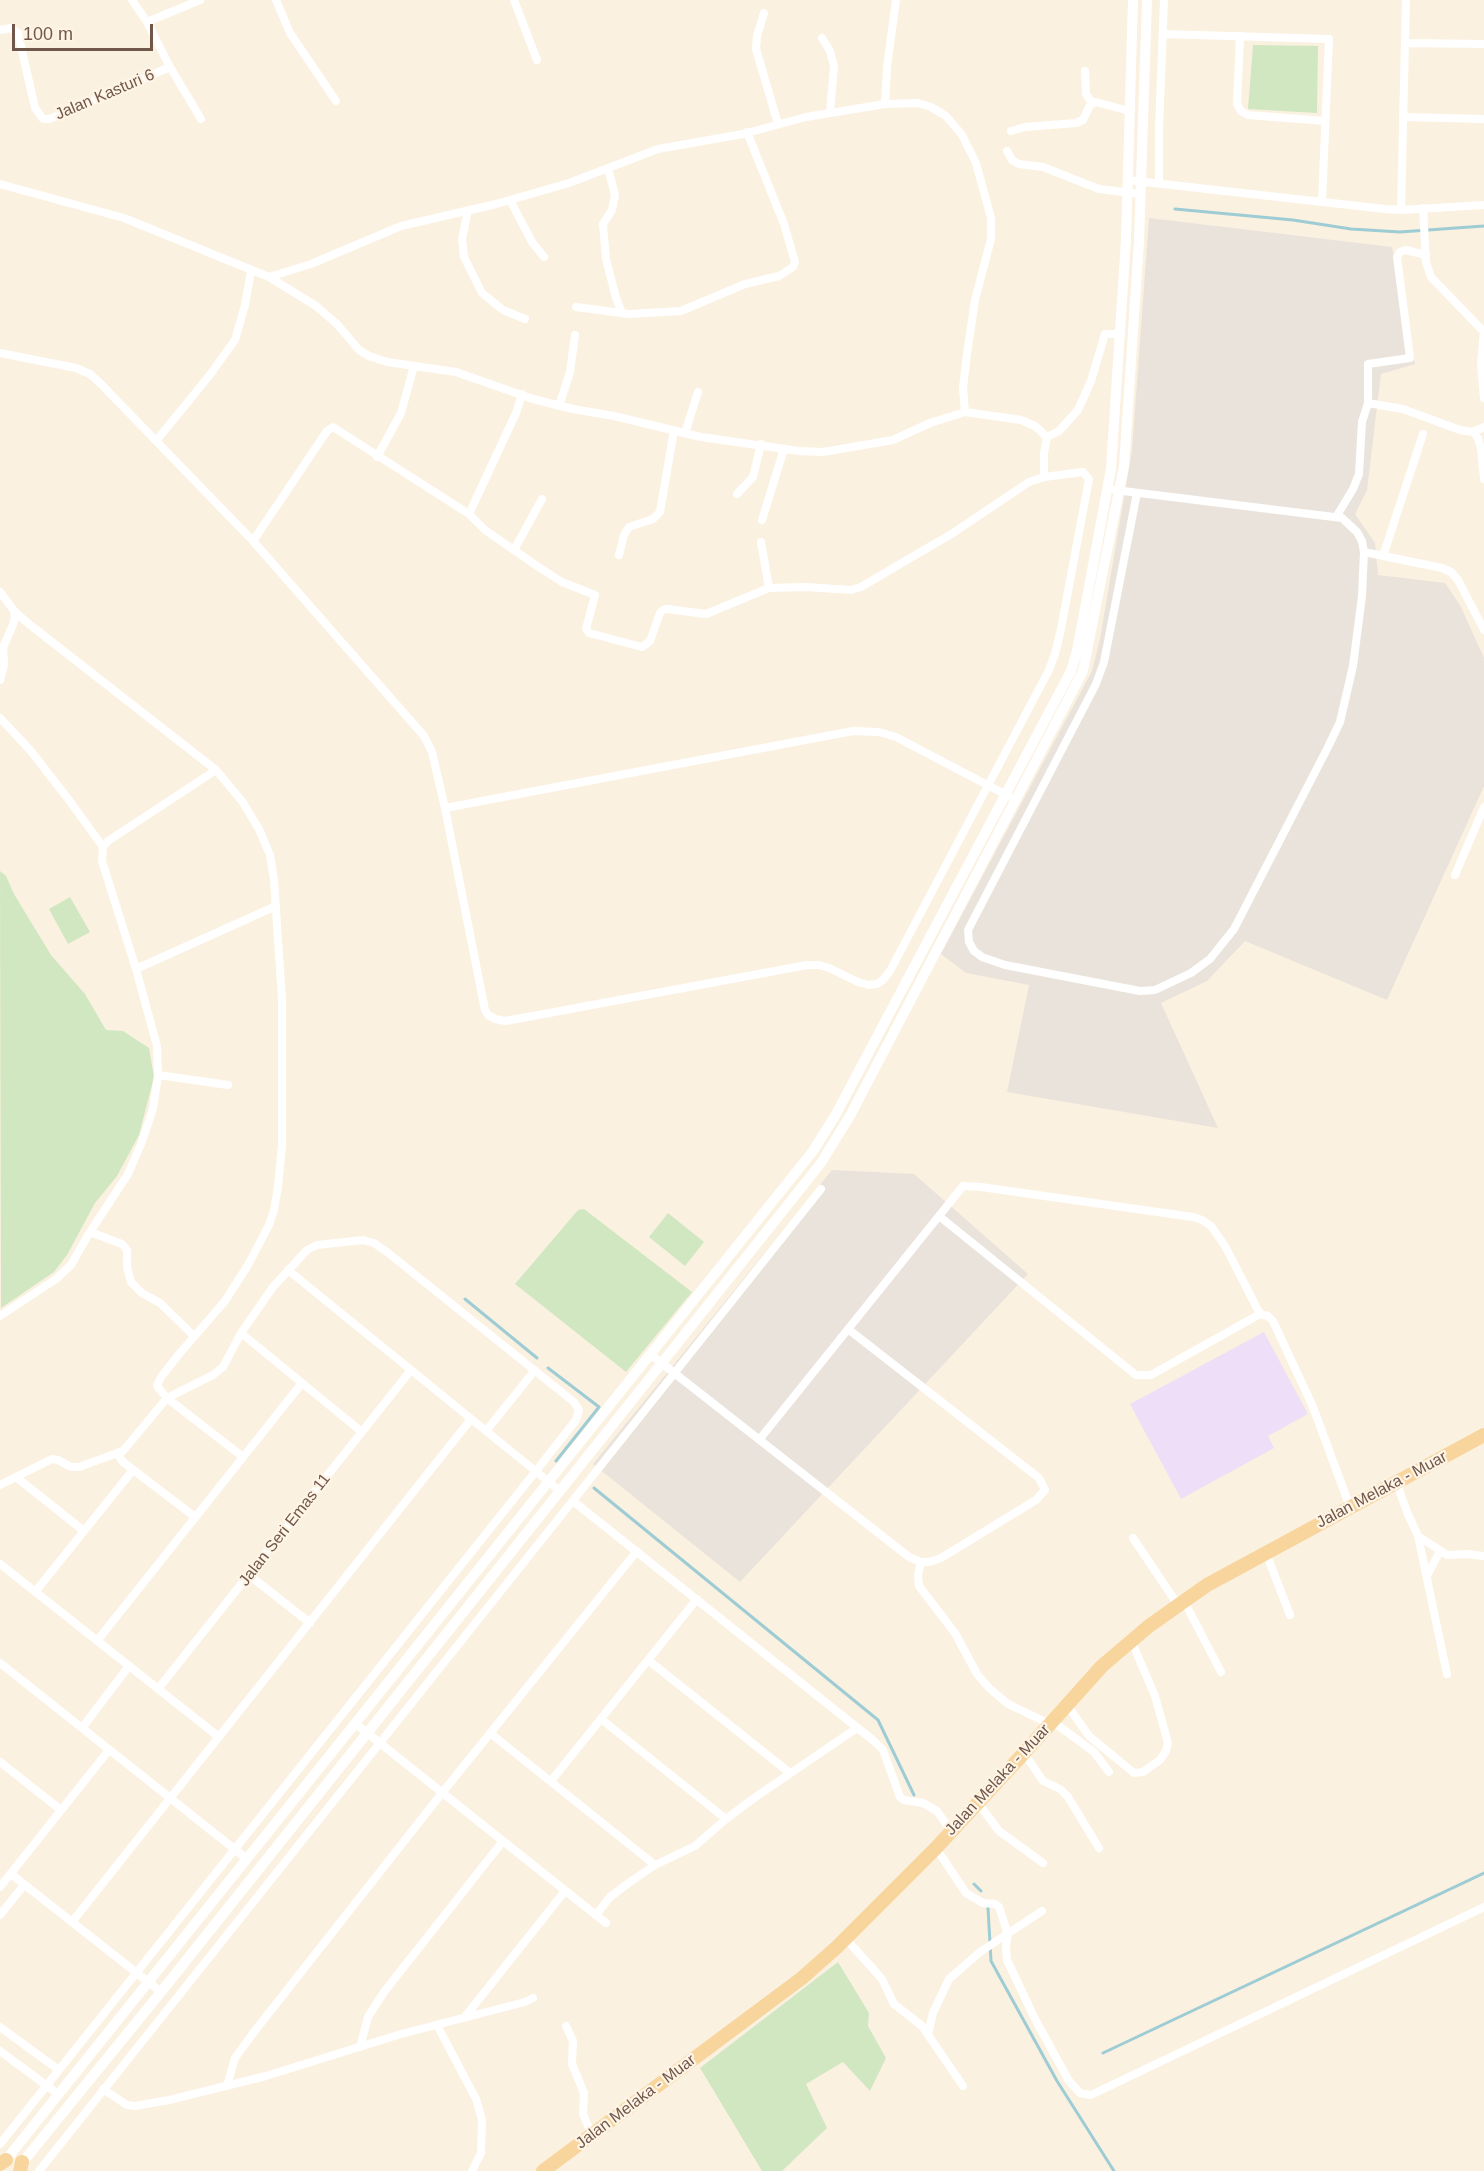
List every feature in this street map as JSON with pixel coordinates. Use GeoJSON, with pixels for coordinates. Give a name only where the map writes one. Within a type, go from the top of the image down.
{"type":"FeatureCollection","features":[{"type":"Feature","properties":{"kind":"main road","name":"Jalan Melaka - Muar"},"geometry":{"type":"LineString","coordinates":[[543,2171],[802,1978],[846,1939],[936,1848],[1102,1666],[1131,1640],[1207,1585],[1484,1435]]}},
{"type":"Feature","properties":{"kind":"street"},"geometry":{"type":"LineString","coordinates":[[132,0],[147,22],[201,119]]}},
{"type":"Feature","properties":{"kind":"street"},"geometry":{"type":"LineString","coordinates":[[147,22],[200,0]]}},
{"type":"Feature","properties":{"kind":"street"},"geometry":{"type":"LineString","coordinates":[[276,0],[290,33],[336,101]]}},
{"type":"Feature","properties":{"kind":"street"},"geometry":{"type":"LineString","coordinates":[[514,0],[537,60]]}},
{"type":"Feature","properties":{"kind":"street"},"geometry":{"type":"LineString","coordinates":[[885,104],[887,67],[897,0]]}},
{"type":"Feature","properties":{"kind":"street"},"geometry":{"type":"LineString","coordinates":[[11,2166],[58,2094],[356,1724],[825,1134],[1071,671],[1077,651],[1111,469],[1121,334],[1133,0]]}},
{"type":"Feature","properties":{"kind":"street"},"geometry":{"type":"LineString","coordinates":[[11,2166],[83,2088],[161,1992],[662,1364],[834,1144],[1016,800],[1085,665],[1124,466],[1141,194],[1147,0]]}},
{"type":"Feature","properties":{"kind":"street"},"geometry":{"type":"LineString","coordinates":[[1159,183],[1164,0]]}},
{"type":"Feature","properties":{"kind":"street"},"geometry":{"type":"LineString","coordinates":[[1401,210],[1406,0]]}},
{"type":"Feature","properties":{"kind":"street"},"geometry":{"type":"LineString","coordinates":[[764,13],[757,36],[756,49],[778,124]]}},
{"type":"Feature","properties":{"kind":"street","name":"Jalan Kasturi 6"},"geometry":{"type":"LineString","coordinates":[[0,30],[11,28],[18,33],[35,108],[43,118],[67,112],[170,67]]}},
{"type":"Feature","properties":{"kind":"street"},"geometry":{"type":"LineString","coordinates":[[1163,34],[1329,39],[1322,202]]}},
{"type":"Feature","properties":{"kind":"street"},"geometry":{"type":"LineString","coordinates":[[1240,36],[1237,104],[1241,111],[1248,115],[1325,121]]}},
{"type":"Feature","properties":{"kind":"street"},"geometry":{"type":"LineString","coordinates":[[822,38],[830,51],[834,66],[830,113]]}},
{"type":"Feature","properties":{"kind":"street"},"geometry":{"type":"LineString","coordinates":[[1405,43],[1484,44]]}},
{"type":"Feature","properties":{"kind":"street"},"geometry":{"type":"LineString","coordinates":[[1085,71],[1086,94],[1092,103]]}},
{"type":"Feature","properties":{"kind":"street"},"geometry":{"type":"LineString","coordinates":[[269,278],[311,264],[401,226],[468,211],[569,183],[658,149],[830,113],[885,104],[918,103],[931,107],[946,116],[962,135],[976,163],[991,218],[991,239],[975,300],[963,388],[965,411]]}},
{"type":"Feature","properties":{"kind":"street"},"geometry":{"type":"LineString","coordinates":[[1092,103],[1129,111]]}},
{"type":"Feature","properties":{"kind":"street"},"geometry":{"type":"LineString","coordinates":[[1011,131],[1025,127],[1076,123],[1083,120],[1092,103]]}},
{"type":"Feature","properties":{"kind":"street"},"geometry":{"type":"LineString","coordinates":[[1403,117],[1484,119]]}},
{"type":"Feature","properties":{"kind":"street"},"geometry":{"type":"LineString","coordinates":[[576,307],[622,313],[681,311],[745,284],[779,276],[793,267],[795,262],[784,224],[747,132]]}},
{"type":"Feature","properties":{"kind":"street"},"geometry":{"type":"LineString","coordinates":[[1007,151],[1012,160],[1019,164],[1043,167],[1089,187],[1141,194]]}},
{"type":"Feature","properties":{"kind":"street"},"geometry":{"type":"LineString","coordinates":[[608,168],[615,195],[612,210],[603,224],[606,259],[615,298],[622,313]]}},
{"type":"Feature","properties":{"kind":"street"},"geometry":{"type":"LineString","coordinates":[[1127,180],[1423,212],[1484,205]]}},
{"type":"Feature","properties":{"kind":"street"},"geometry":{"type":"LineString","coordinates":[[0,184],[124,218],[269,278],[316,306],[337,324],[360,350],[369,356],[387,362],[456,372],[560,406],[685,433],[784,449],[823,452],[892,440],[965,411],[1022,420],[1035,426],[1047,438]]}},
{"type":"Feature","properties":{"kind":"street"},"geometry":{"type":"LineString","coordinates":[[510,200],[532,242],[544,257]]}},
{"type":"Feature","properties":{"kind":"street"},"geometry":{"type":"LineString","coordinates":[[468,211],[462,239],[464,257],[482,293],[503,310],[525,319]]}},
{"type":"Feature","properties":{"kind":"street"},"geometry":{"type":"LineString","coordinates":[[1423,212],[1425,251],[1431,277],[1484,331],[1481,364],[1484,398]]}},
{"type":"Feature","properties":{"kind":"street"},"geometry":{"type":"LineString","coordinates":[[1336,517],[1359,474],[1362,422],[1368,403],[1368,364],[1410,358],[1397,257],[1400,252],[1406,250],[1425,251]]}},
{"type":"Feature","properties":{"kind":"street"},"geometry":{"type":"LineString","coordinates":[[156,441],[235,340],[245,305],[251,271]]}},
{"type":"Feature","properties":{"kind":"street"},"geometry":{"type":"LineString","coordinates":[[1044,477],[1044,453],[1047,438],[1059,431],[1078,410],[1091,381],[1105,334],[1121,334]]}},
{"type":"Feature","properties":{"kind":"street"},"geometry":{"type":"LineString","coordinates":[[560,406],[570,372],[575,335]]}},
{"type":"Feature","properties":{"kind":"street"},"geometry":{"type":"LineString","coordinates":[[0,353],[76,368],[90,374],[100,383],[253,541],[424,736],[432,752],[445,808],[485,1010],[495,1019],[507,1021],[807,965],[829,968],[869,985],[883,980],[890,971],[1048,672],[1055,654],[1089,479],[1083,472],[1044,477],[1029,482],[953,532],[861,587],[841,590],[806,587],[769,588],[706,614],[663,610],[650,641],[642,647],[589,633],[586,629],[595,596],[562,582],[485,530],[469,514],[333,427],[330,428],[253,541]]}},
{"type":"Feature","properties":{"kind":"street"},"geometry":{"type":"LineString","coordinates":[[377,457],[401,413],[414,366]]}},
{"type":"Feature","properties":{"kind":"street"},"geometry":{"type":"LineString","coordinates":[[685,433],[698,392]]}},
{"type":"Feature","properties":{"kind":"street"},"geometry":{"type":"LineString","coordinates":[[469,514],[516,413],[522,394]]}},
{"type":"Feature","properties":{"kind":"street"},"geometry":{"type":"LineString","coordinates":[[1368,403],[1402,410],[1460,430],[1473,432],[1484,427]]}},
{"type":"Feature","properties":{"kind":"street"},"geometry":{"type":"LineString","coordinates":[[619,555],[624,535],[629,527],[653,519],[660,512],[674,430]]}},
{"type":"Feature","properties":{"kind":"street"},"geometry":{"type":"LineString","coordinates":[[1473,432],[1482,449],[1484,479]]}},
{"type":"Feature","properties":{"kind":"street"},"geometry":{"type":"LineString","coordinates":[[1383,556],[1424,434]]}},
{"type":"Feature","properties":{"kind":"street"},"geometry":{"type":"LineString","coordinates":[[737,494],[753,477],[761,444]]}},
{"type":"Feature","properties":{"kind":"street"},"geometry":{"type":"LineString","coordinates":[[762,520],[784,449]]}},
{"type":"Feature","properties":{"kind":"street"},"geometry":{"type":"LineString","coordinates":[[1107,488],[1342,518],[1357,532],[1364,552],[1362,596],[1353,666],[1340,722],[1234,929],[1210,959],[1191,973],[1168,986],[1140,991],[1005,965],[982,957],[974,951],[969,942],[968,930],[1096,684],[1104,662],[1137,493]]}},
{"type":"Feature","properties":{"kind":"street"},"geometry":{"type":"LineString","coordinates":[[514,550],[542,499]]}},
{"type":"Feature","properties":{"kind":"street"},"geometry":{"type":"LineString","coordinates":[[761,542],[769,588]]}},
{"type":"Feature","properties":{"kind":"street"},"geometry":{"type":"LineString","coordinates":[[1364,552],[1442,568],[1451,572],[1458,580],[1484,630]]}},
{"type":"Feature","properties":{"kind":"street"},"geometry":{"type":"LineString","coordinates":[[0,592],[15,612],[216,770],[242,801],[265,841],[273,867],[282,999],[282,1145],[278,1187],[269,1225],[248,1265],[225,1301],[161,1377],[157,1386],[167,1398],[243,1457]]}},
{"type":"Feature","properties":{"kind":"street"},"geometry":{"type":"LineString","coordinates":[[0,680],[4,665],[3,648],[14,622],[15,612]]}},
{"type":"Feature","properties":{"kind":"street"},"geometry":{"type":"LineString","coordinates":[[0,718],[30,750],[103,847]]}},
{"type":"Feature","properties":{"kind":"street"},"geometry":{"type":"LineString","coordinates":[[445,808],[853,731],[879,732],[896,737],[1016,800]]}},
{"type":"Feature","properties":{"kind":"street"},"geometry":{"type":"LineString","coordinates":[[0,1316],[56,1279],[71,1265],[128,1174],[153,1109],[158,1075],[157,1046],[136,969],[102,861],[103,847],[108,841],[216,770]]}},
{"type":"Feature","properties":{"kind":"street"},"geometry":{"type":"LineString","coordinates":[[1455,875],[1484,807]]}},
{"type":"Feature","properties":{"kind":"street"},"geometry":{"type":"LineString","coordinates":[[136,969],[276,906]]}},
{"type":"Feature","properties":{"kind":"street"},"geometry":{"type":"LineString","coordinates":[[158,1075],[228,1086]]}},
{"type":"Feature","properties":{"kind":"street"},"geometry":{"type":"LineString","coordinates":[[759,1440],[963,1186],[1092,1201],[1193,1216],[1202,1220],[1219,1236],[1260,1314]]}},
{"type":"Feature","properties":{"kind":"street"},"geometry":{"type":"LineString","coordinates":[[39,2171],[821,1190]]}},
{"type":"Feature","properties":{"kind":"street"},"geometry":{"type":"LineString","coordinates":[[939,1216],[1136,1375],[1151,1375],[1260,1314],[1268,1316],[1273,1321],[1313,1407],[1350,1507]]}},
{"type":"Feature","properties":{"kind":"street"},"geometry":{"type":"LineString","coordinates":[[90,1232],[122,1244],[127,1250],[127,1267],[131,1282],[142,1293],[160,1303],[194,1336]]}},
{"type":"Feature","properties":{"kind":"street"},"geometry":{"type":"LineString","coordinates":[[0,1485],[52,1460],[58,1460],[71,1467],[79,1467],[123,1451],[167,1398],[213,1375],[223,1367],[241,1333],[273,1287],[307,1250],[317,1245],[363,1240],[374,1243],[435,1288],[574,1402],[579,1410],[576,1420],[536,1471],[0,2144]]}},
{"type":"Feature","properties":{"kind":"street"},"geometry":{"type":"LineString","coordinates":[[288,1270],[560,1491]]}},
{"type":"Feature","properties":{"kind":"street"},"geometry":{"type":"LineString","coordinates":[[650,1354],[909,1557],[921,1562],[941,1558],[1036,1500],[1045,1490],[1039,1478],[848,1329]]}},
{"type":"Feature","properties":{"kind":"street"},"geometry":{"type":"LineString","coordinates":[[241,1333],[362,1432]]}},
{"type":"Feature","properties":{"kind":"street"},"geometry":{"type":"LineString","coordinates":[[486,1431],[535,1370]]}},
{"type":"Feature","properties":{"kind":"street","name":"Jalan Seri Emas 11"},"geometry":{"type":"LineString","coordinates":[[158,1689],[411,1371]]}},
{"type":"Feature","properties":{"kind":"street"},"geometry":{"type":"LineString","coordinates":[[97,1641],[302,1383]]}},
{"type":"Feature","properties":{"kind":"street"},"geometry":{"type":"LineString","coordinates":[[72,1922],[471,1419]]}},
{"type":"Feature","properties":{"kind":"street"},"geometry":{"type":"LineString","coordinates":[[117,1453],[123,1462],[195,1517]]}},
{"type":"Feature","properties":{"kind":"street"},"geometry":{"type":"LineString","coordinates":[[35,1592],[133,1470]]}},
{"type":"Feature","properties":{"kind":"street"},"geometry":{"type":"LineString","coordinates":[[16,1477],[84,1531]]}},
{"type":"Feature","properties":{"kind":"street"},"geometry":{"type":"LineString","coordinates":[[1396,1482],[1418,1536],[1448,1674]]}},
{"type":"Feature","properties":{"kind":"street"},"geometry":{"type":"LineString","coordinates":[[573,1501],[874,1741],[883,1750],[900,1797],[904,1800],[923,1803],[937,1812],[951,1831]]}},
{"type":"Feature","properties":{"kind":"street"},"geometry":{"type":"LineString","coordinates":[[1418,1536],[1447,1555],[1484,1556]]}},
{"type":"Feature","properties":{"kind":"street"},"geometry":{"type":"LineString","coordinates":[[1133,1538],[1181,1603],[1221,1672]]}},
{"type":"Feature","properties":{"kind":"street"},"geometry":{"type":"LineString","coordinates":[[227,2086],[236,2058],[244,2045],[442,1793],[637,1551]]}},
{"type":"Feature","properties":{"kind":"street"},"geometry":{"type":"LineString","coordinates":[[1426,1576],[1440,1551]]}},
{"type":"Feature","properties":{"kind":"street"},"geometry":{"type":"LineString","coordinates":[[1266,1553],[1290,1615]]}},
{"type":"Feature","properties":{"kind":"street"},"geometry":{"type":"LineString","coordinates":[[921,1562],[918,1575],[919,1586],[955,1633],[977,1674],[989,1688],[1008,1704],[1051,1722],[1094,1752],[1109,1772]]}},
{"type":"Feature","properties":{"kind":"street"},"geometry":{"type":"LineString","coordinates":[[0,1564],[219,1737]]}},
{"type":"Feature","properties":{"kind":"street"},"geometry":{"type":"LineString","coordinates":[[249,1575],[310,1623]]}},
{"type":"Feature","properties":{"kind":"street"},"geometry":{"type":"LineString","coordinates":[[551,1781],[697,1599]]}},
{"type":"Feature","properties":{"kind":"street"},"geometry":{"type":"LineString","coordinates":[[1066,1706],[1089,1736],[1134,1773],[1143,1772],[1160,1760],[1168,1743],[1155,1696],[1131,1640]]}},
{"type":"Feature","properties":{"kind":"street"},"geometry":{"type":"LineString","coordinates":[[648,1660],[790,1773]]}},
{"type":"Feature","properties":{"kind":"street"},"geometry":{"type":"LineString","coordinates":[[0,1663],[247,1859]]}},
{"type":"Feature","properties":{"kind":"street"},"geometry":{"type":"LineString","coordinates":[[82,1728],[129,1666]]}},
{"type":"Feature","properties":{"kind":"street"},"geometry":{"type":"LineString","coordinates":[[601,1719],[726,1819]]}},
{"type":"Feature","properties":{"kind":"street"},"geometry":{"type":"LineString","coordinates":[[356,1724],[606,1923]]}},
{"type":"Feature","properties":{"kind":"street"},"geometry":{"type":"LineString","coordinates":[[596,1915],[610,1897],[655,1864],[695,1846],[726,1819],[856,1728]]}},
{"type":"Feature","properties":{"kind":"street"},"geometry":{"type":"LineString","coordinates":[[490,1733],[655,1864]]}},
{"type":"Feature","properties":{"kind":"street"},"geometry":{"type":"LineString","coordinates":[[0,1887],[109,1750]]}},
{"type":"Feature","properties":{"kind":"street"},"geometry":{"type":"LineString","coordinates":[[1024,1753],[1043,1781],[1060,1789],[1068,1797],[1099,1848]]}},
{"type":"Feature","properties":{"kind":"street"},"geometry":{"type":"LineString","coordinates":[[0,1762],[61,1810]]}},
{"type":"Feature","properties":{"kind":"street"},"geometry":{"type":"LineString","coordinates":[[978,1803],[999,1831],[1043,1863]]}},
{"type":"Feature","properties":{"kind":"street"},"geometry":{"type":"LineString","coordinates":[[360,2047],[368,2017],[384,1992],[502,1841]]}},
{"type":"Feature","properties":{"kind":"street"},"geometry":{"type":"LineString","coordinates":[[936,1848],[966,1893],[999,1907],[1007,1960],[1053,2053],[1069,2081],[1080,2093],[1092,2095],[1484,1907]]}},
{"type":"Feature","properties":{"kind":"street"},"geometry":{"type":"LineString","coordinates":[[10,1874],[161,1992]]}},
{"type":"Feature","properties":{"kind":"street"},"geometry":{"type":"LineString","coordinates":[[0,1915],[24,1885]]}},
{"type":"Feature","properties":{"kind":"street"},"geometry":{"type":"LineString","coordinates":[[463,2018],[565,1891]]}},
{"type":"Feature","properties":{"kind":"street"},"geometry":{"type":"LineString","coordinates":[[928,2034],[933,2013],[949,1979],[980,1953],[1042,1911]]}},
{"type":"Feature","properties":{"kind":"street"},"geometry":{"type":"LineString","coordinates":[[846,1939],[882,1979],[894,2004],[922,2026],[963,2086]]}},
{"type":"Feature","properties":{"kind":"street"},"geometry":{"type":"LineString","coordinates":[[104,2090],[127,2105],[135,2106],[169,2100],[227,2086],[533,1998]]}},
{"type":"Feature","properties":{"kind":"street"},"geometry":{"type":"LineString","coordinates":[[437,2025],[476,2099],[482,2120],[481,2153],[472,2171]]}},
{"type":"Feature","properties":{"kind":"street"},"geometry":{"type":"LineString","coordinates":[[566,2026],[573,2041],[572,2064],[584,2093],[583,2114],[592,2135]]}},
{"type":"Feature","properties":{"kind":"street"},"geometry":{"type":"LineString","coordinates":[[0,2027],[59,2070]]}},
{"type":"Feature","properties":{"kind":"street"},"geometry":{"type":"LineString","coordinates":[[0,2051],[58,2094]]}},
{"type":"Feature","properties":{"kind":"street"},"geometry":{"type":"LineString","coordinates":[[83,2088],[97,2098]]}},
{"type":"Feature","properties":{"kind":"shaded area"},"geometry":{"type":"Polygon","coordinates":[[[1149,218],[1392,247],[1415,364],[1381,374],[1367,490],[1355,514],[1375,543],[1378,575],[1445,583],[1460,605],[1484,658],[1484,786],[1387,1000],[1245,941],[1207,981],[1161,1003],[1218,1128],[1007,1092],[1029,985],[966,973],[941,954],[1092,671],[1100,639],[1132,450],[1149,218]]]}},
{"type":"Feature","properties":{"kind":"shaded area"},"geometry":{"type":"Polygon","coordinates":[[[832,1170],[914,1174],[1028,1274],[740,1582],[593,1464],[832,1170]]]}},
{"type":"Feature","properties":{"kind":"shaded area"},"geometry":{"type":"Polygon","coordinates":[[[1264,1332],[1308,1414],[1268,1436],[1274,1448],[1181,1499],[1130,1404],[1264,1332]]]}},
{"type":"Feature","properties":{"kind":"green space"},"geometry":{"type":"Polygon","coordinates":[[[1253,45],[1318,46],[1317,113],[1248,109],[1253,45]]]}},
{"type":"Feature","properties":{"kind":"green space"},"geometry":{"type":"Polygon","coordinates":[[[0,871],[6,876],[14,894],[51,955],[85,994],[106,1030],[123,1031],[149,1048],[154,1077],[139,1135],[117,1176],[95,1203],[67,1255],[54,1272],[1,1308],[0,871]]]}},
{"type":"Feature","properties":{"kind":"green space"},"geometry":{"type":"Polygon","coordinates":[[[70,897],[90,932],[68,944],[49,909],[70,897]]]}},
{"type":"Feature","properties":{"kind":"green space"},"geometry":{"type":"Polygon","coordinates":[[[584,1209],[692,1292],[626,1372],[515,1284],[578,1210],[584,1209]]]}},
{"type":"Feature","properties":{"kind":"green space"},"geometry":{"type":"Polygon","coordinates":[[[668,1213],[704,1242],[685,1266],[649,1237],[668,1213]]]}},
{"type":"Feature","properties":{"kind":"green space"},"geometry":{"type":"Polygon","coordinates":[[[838,1962],[869,2013],[868,2026],[886,2058],[870,2091],[843,2062],[806,2084],[827,2128],[782,2171],[762,2171],[700,2068],[838,1962]]]}},
{"type":"Feature","properties":{"kind":"waterway"},"geometry":{"type":"LineString","coordinates":[[1175,209],[1293,220],[1351,229],[1400,232],[1484,226]]}},
{"type":"Feature","properties":{"kind":"waterway"},"geometry":{"type":"LineString","coordinates":[[465,1299],[537,1358]]}},
{"type":"Feature","properties":{"kind":"waterway"},"geometry":{"type":"LineString","coordinates":[[548,1368],[599,1407],[556,1461]]}},
{"type":"Feature","properties":{"kind":"waterway"},"geometry":{"type":"LineString","coordinates":[[594,1488],[878,1720],[914,1795]]}},
{"type":"Feature","properties":{"kind":"waterway"},"geometry":{"type":"LineString","coordinates":[[1103,2053],[1484,1873]]}},
{"type":"Feature","properties":{"kind":"waterway"},"geometry":{"type":"LineString","coordinates":[[974,1884],[981,1891]]}},
{"type":"Feature","properties":{"kind":"waterway"},"geometry":{"type":"LineString","coordinates":[[988,1908],[991,1961],[1057,2081],[1114,2171]]}}]}
